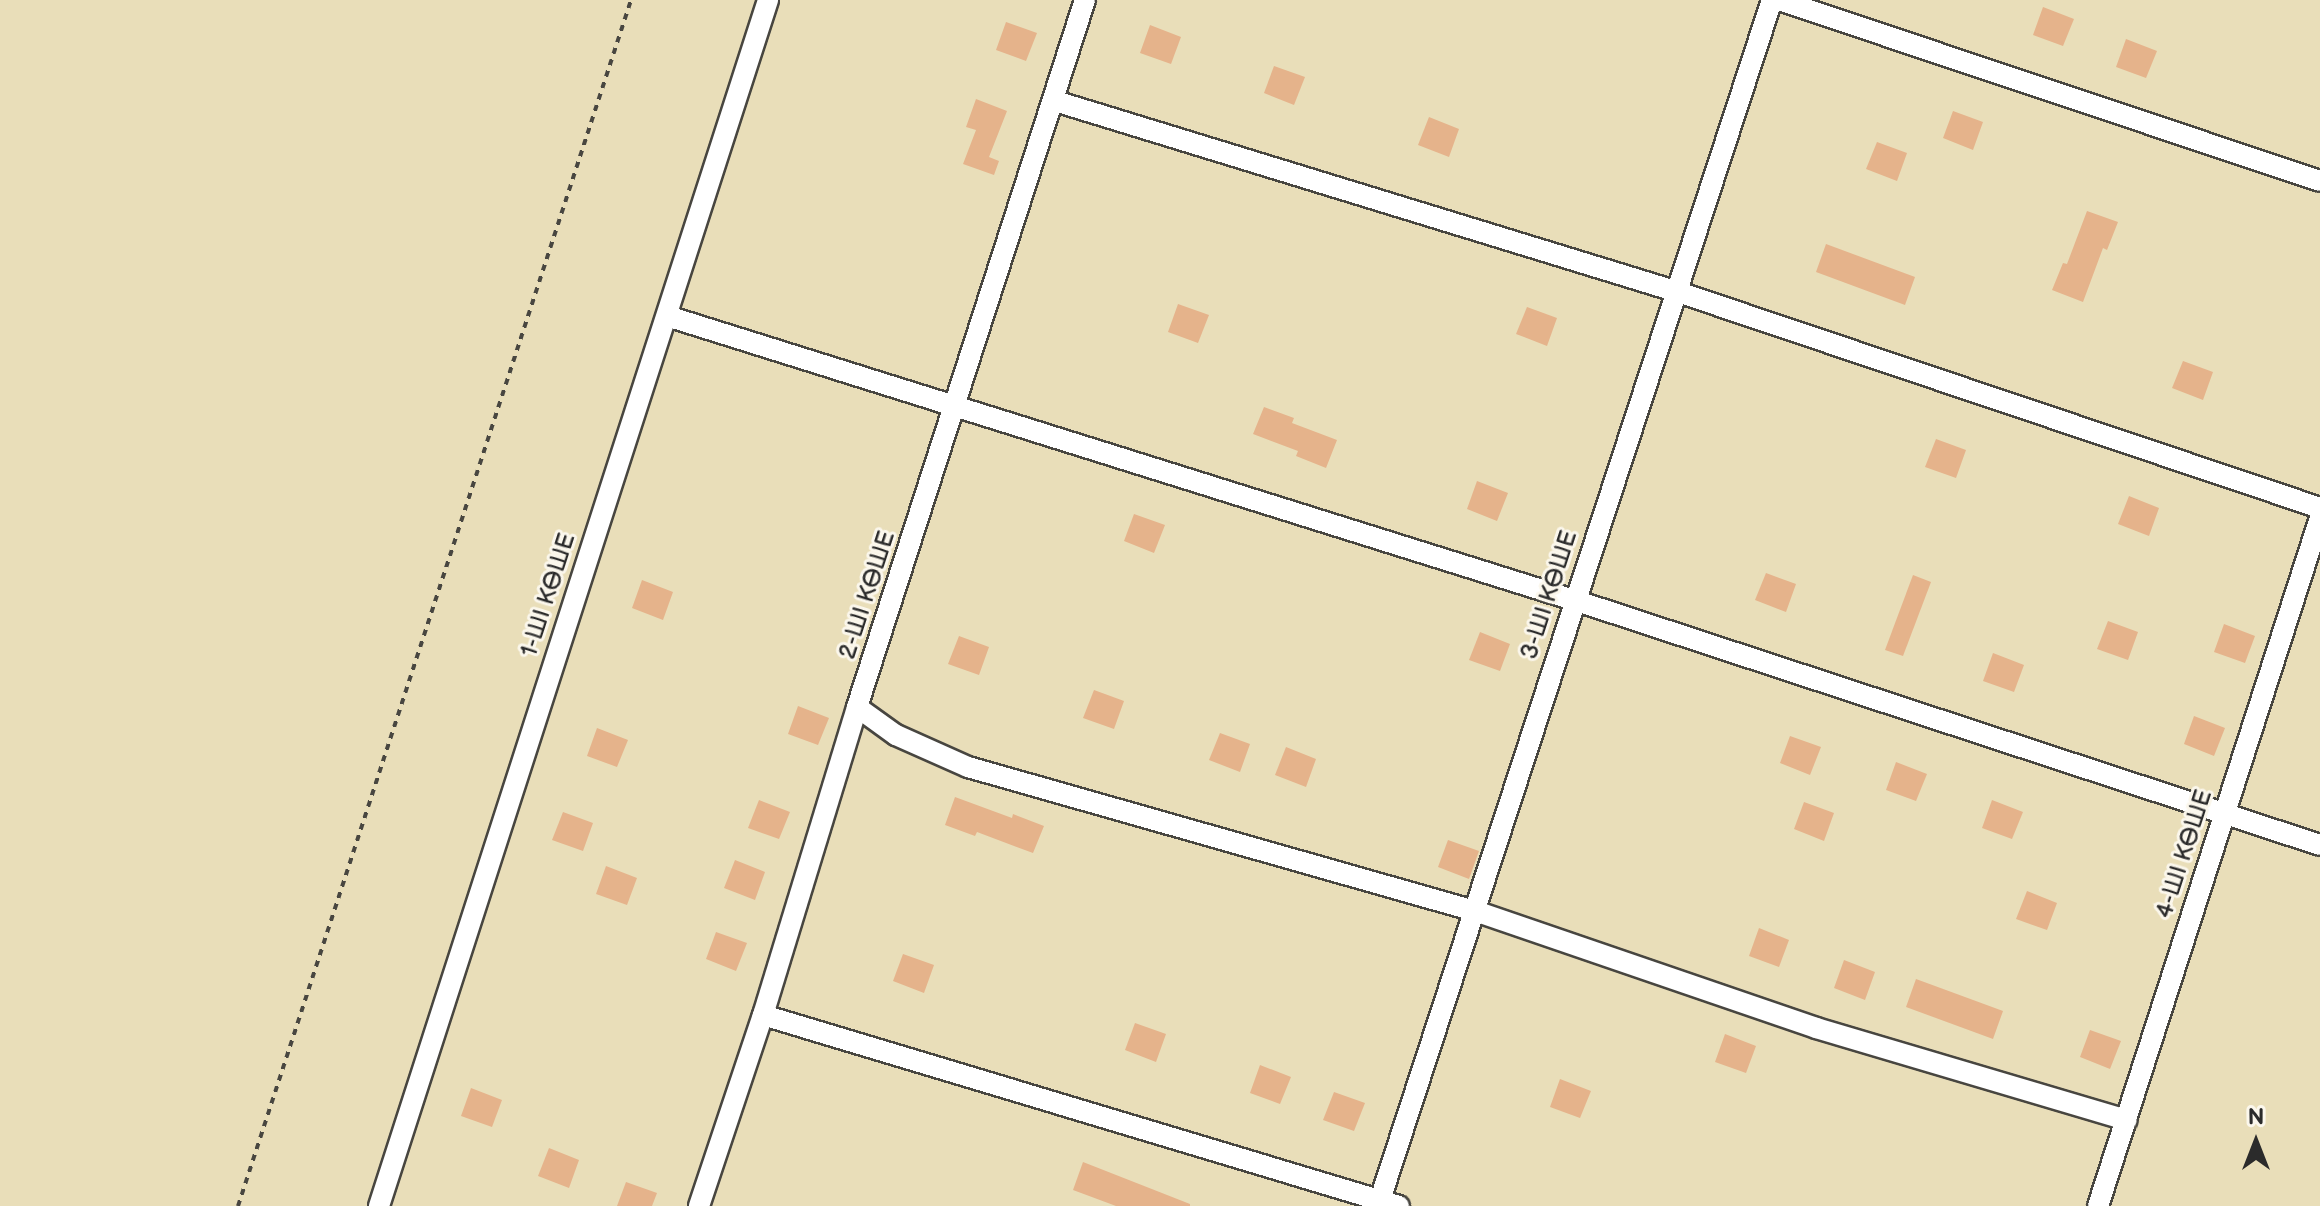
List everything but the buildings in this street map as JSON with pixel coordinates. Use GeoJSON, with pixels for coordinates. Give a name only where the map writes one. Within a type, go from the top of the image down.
{"type":"FeatureCollection","features":[{"type":"Feature","properties":{"kind":"lane","name":"1-ШІ КӨШЕ"},"geometry":{"type":"LineString","coordinates":[[379,1206],[768,0]]}},
{"type":"Feature","properties":{"kind":"lane","name":"2-ШІ КӨШЕ"},"geometry":{"type":"LineString","coordinates":[[699,1206],[763,1015],[857,707],[956,409],[1085,0]]}},
{"type":"Feature","properties":{"kind":"lane","name":"3-ШІ КӨШЕ"},"geometry":{"type":"LineString","coordinates":[[1386,1204],[1574,600],[1772,0]]}},
{"type":"Feature","properties":{"kind":"lane"},"geometry":{"type":"LineString","coordinates":[[1779,0],[2320,181]]}},
{"type":"Feature","properties":{"kind":"lane"},"geometry":{"type":"LineString","coordinates":[[1055,101],[1675,291],[2320,508]]}},
{"type":"Feature","properties":{"kind":"lane"},"geometry":{"type":"LineString","coordinates":[[667,316],[1574,600],[2320,845]]}},
{"type":"Feature","properties":{"kind":"lane","name":"4-ШІ КӨШЕ"},"geometry":{"type":"LineString","coordinates":[[2098,1206],[2320,518]]}},
{"type":"Feature","properties":{"kind":"lane"},"geometry":{"type":"LineString","coordinates":[[857,707],[896,735],[968,767],[1475,911],[1816,1028],[2127,1120]]}},
{"type":"Feature","properties":{"kind":"lane"},"geometry":{"type":"LineString","coordinates":[[763,1015],[1386,1204]]}},
{"type":"Feature","properties":{"kind":"path"},"geometry":{"type":"LineString","coordinates":[[238,1206],[631,0]]}}]}
